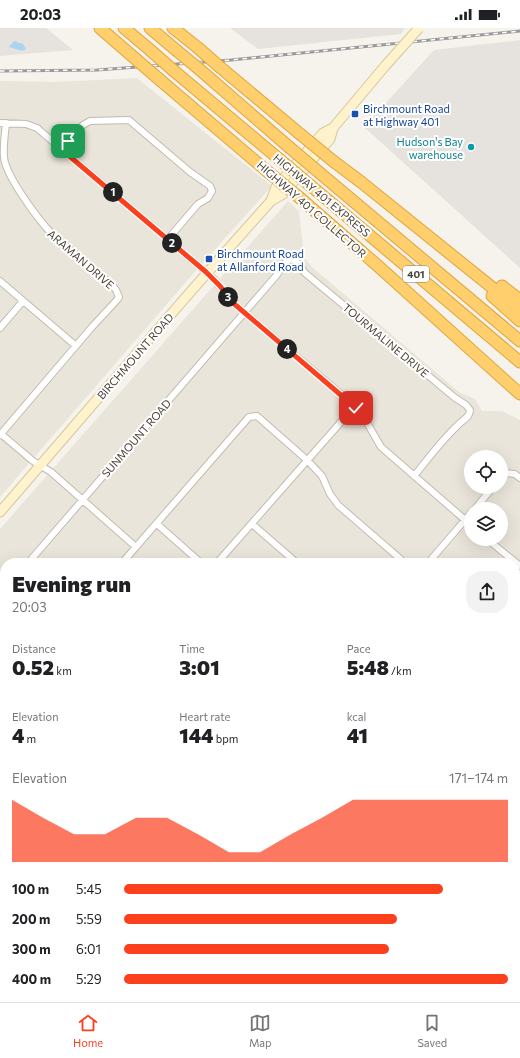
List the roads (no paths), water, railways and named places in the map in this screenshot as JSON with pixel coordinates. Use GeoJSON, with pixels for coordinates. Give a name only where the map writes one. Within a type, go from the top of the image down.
{"type":"FeatureCollection","features":[{"type":"Feature","properties":{"kind":"highway","name":"HIGHWAY 401 COLLECTOR"},"geometry":{"type":"LineString","coordinates":[[100,28],[300,198],[520,394]]}},
{"type":"Feature","properties":{"kind":"highway","name":"HIGHWAY 401 EXPRESS"},"geometry":{"type":"LineString","coordinates":[[124,28],[520,362]]}},
{"type":"Feature","properties":{"kind":"highway","name":"HIGHWAY 401 EXPRESS"},"geometry":{"type":"LineString","coordinates":[[150,28],[520,341]]}},
{"type":"Feature","properties":{"kind":"highway"},"geometry":{"type":"LineString","coordinates":[[174,28],[333,161],[520,300]]}},
{"type":"Feature","properties":{"kind":"highway"},"geometry":{"type":"LineString","coordinates":[[361,182],[520,310]]}},
{"type":"Feature","properties":{"kind":"highway"},"geometry":{"type":"LineString","coordinates":[[361,182],[520,321]]}},
{"type":"Feature","properties":{"kind":"main road","name":"BIRCHMOUNT ROAD"},"geometry":{"type":"LineString","coordinates":[[0,512],[206,272],[271,201],[283,194],[326,145],[330,139],[333,128],[418,28]]}},
{"type":"Feature","properties":{"kind":"street"},"geometry":{"type":"LineString","coordinates":[[61,149],[87,122],[129,120],[190,172],[210,186],[212,191],[211,194],[198,204],[168,239]]}},
{"type":"Feature","properties":{"kind":"street"},"geometry":{"type":"LineString","coordinates":[[3,123],[26,124],[34,126],[168,239],[206,272],[220,286],[232,302],[244,313],[355,406],[362,414],[381,447],[464,519]]}},
{"type":"Feature","properties":{"kind":"street","name":"ARAMAN DRIVE"},"geometry":{"type":"LineString","coordinates":[[0,434],[117,300],[118,293],[112,285],[42,224],[14,182],[6,165],[4,158],[3,123]]}},
{"type":"Feature","properties":{"kind":"street","name":"TOURMALINE DRIVE"},"geometry":{"type":"LineString","coordinates":[[244,313],[287,261],[290,259],[294,260],[306,273],[454,397],[466,404],[470,410],[468,415],[456,426],[414,476]]}},
{"type":"Feature","properties":{"kind":"street"},"geometry":{"type":"LineString","coordinates":[[0,280],[76,346]]}},
{"type":"Feature","properties":{"kind":"street"},"geometry":{"type":"LineString","coordinates":[[0,328],[23,301]]}},
{"type":"Feature","properties":{"kind":"street","name":"SUNMOUNT ROAD"},"geometry":{"type":"LineString","coordinates":[[32,558],[244,313]]}},
{"type":"Feature","properties":{"kind":"street"},"geometry":{"type":"LineString","coordinates":[[221,558],[355,406]]}},
{"type":"Feature","properties":{"kind":"street"},"geometry":{"type":"LineString","coordinates":[[126,558],[249,417],[257,416],[307,460],[322,476],[330,494],[338,505],[399,558]]}},
{"type":"Feature","properties":{"kind":"street"},"geometry":{"type":"LineString","coordinates":[[0,434],[33,461],[51,472],[136,547]]}},
{"type":"Feature","properties":{"kind":"street"},"geometry":{"type":"LineString","coordinates":[[508,473],[515,474],[520,478]]}},
{"type":"Feature","properties":{"kind":"street"},"geometry":{"type":"LineString","coordinates":[[480,502],[487,494]]}},
{"type":"Feature","properties":{"kind":"street"},"geometry":{"type":"LineString","coordinates":[[432,558],[464,521]]}},
{"type":"Feature","properties":{"kind":"street"},"geometry":{"type":"LineString","coordinates":[[157,524],[195,558]]}},
{"type":"Feature","properties":{"kind":"street"},"geometry":{"type":"LineString","coordinates":[[252,524],[291,558]]}},
{"type":"Feature","properties":{"kind":"street"},"geometry":{"type":"LineString","coordinates":[[496,546],[511,558]]}},
{"type":"Feature","properties":{"kind":"water"},"geometry":{"type":"Polygon","coordinates":[[[14,41],[23,44],[26,49],[22,51],[9,47],[14,41]]]}},
{"type":"Feature","properties":{"kind":"railway"},"geometry":{"type":"LineString","coordinates":[[0,71],[97,70],[231,60],[520,31]]}},
{"type":"Feature","properties":{"kind":"place","name":"Birchmount Road at Highway 401"},"geometry":{"type":"Point","coordinates":[355,114]}},
{"type":"Feature","properties":{"kind":"place","name":"Hudson's Bay warehouse"},"geometry":{"type":"Point","coordinates":[471,147]}},
{"type":"Feature","properties":{"kind":"place","name":"Birchmount Road at Allanford Road"},"geometry":{"type":"Point","coordinates":[209,259]}}]}
